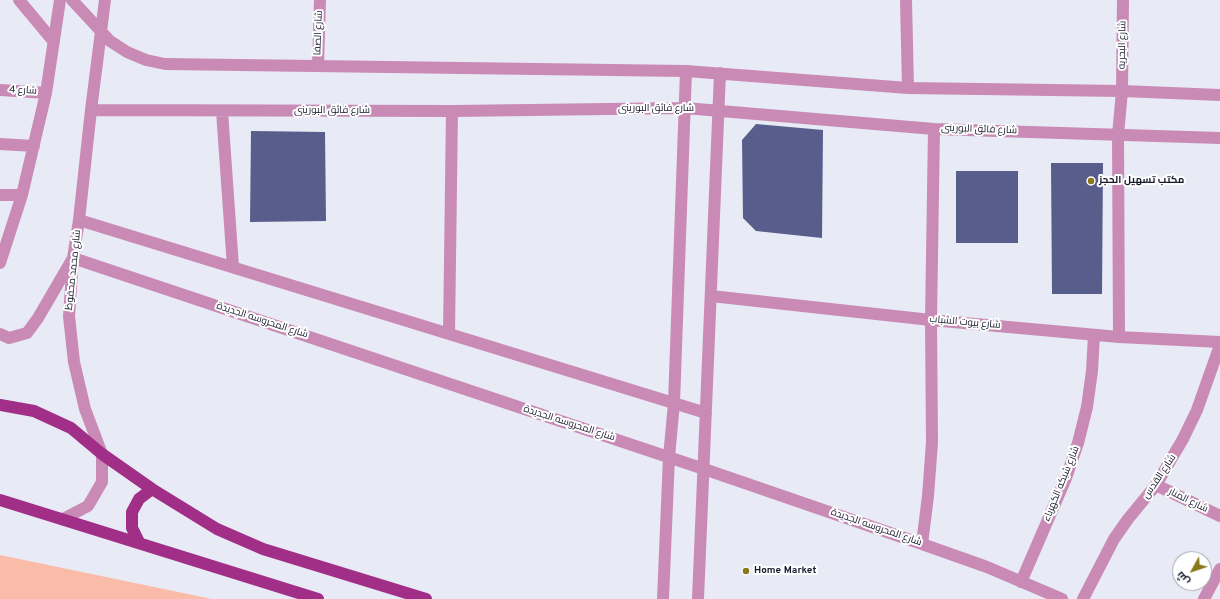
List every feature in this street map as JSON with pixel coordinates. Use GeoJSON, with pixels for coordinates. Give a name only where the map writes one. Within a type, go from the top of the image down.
{"type":"FeatureCollection","features":[{"type":"Feature","properties":{"kind":"main road"},"geometry":{"type":"LineString","coordinates":[[0,405],[34,411],[71,428],[102,454],[152,489],[217,529],[263,549],[426,599]]}},
{"type":"Feature","properties":{"kind":"main road"},"geometry":{"type":"LineString","coordinates":[[138,542],[132,528],[132,512],[139,499],[152,489]]}},
{"type":"Feature","properties":{"kind":"main road"},"geometry":{"type":"LineString","coordinates":[[0,500],[138,542],[312,598]]}},
{"type":"Feature","properties":{"kind":"street"},"geometry":{"type":"LineString","coordinates":[[19,0],[54,42]]}},
{"type":"Feature","properties":{"kind":"street"},"geometry":{"type":"LineString","coordinates":[[0,263],[22,196],[34,146],[46,93],[60,0]]}},
{"type":"Feature","properties":{"kind":"street"},"geometry":{"type":"LineString","coordinates":[[72,0],[110,41],[127,52],[146,60],[166,64],[686,71],[908,88],[1122,91],[1220,95]]}},
{"type":"Feature","properties":{"kind":"street","name":"شارع محمد محفوظ"},"geometry":{"type":"LineString","coordinates":[[63,519],[88,506],[102,482],[102,454],[85,409],[74,362],[69,316],[74,258],[104,0]]}},
{"type":"Feature","properties":{"kind":"street","name":"شارع الصفا"},"geometry":{"type":"LineString","coordinates":[[318,66],[320,0]]}},
{"type":"Feature","properties":{"kind":"street"},"geometry":{"type":"LineString","coordinates":[[906,0],[908,88]]}},
{"type":"Feature","properties":{"kind":"street","name":"شارع البحريه"},"geometry":{"type":"LineString","coordinates":[[1119,337],[1118,135],[1122,91],[1123,0]]}},
{"type":"Feature","properties":{"kind":"street"},"geometry":{"type":"LineString","coordinates":[[663,599],[669,457],[674,402],[686,71]]}},
{"type":"Feature","properties":{"kind":"street"},"geometry":{"type":"LineString","coordinates":[[698,599],[720,73]]}},
{"type":"Feature","properties":{"kind":"street","name":"شارع 4"},"geometry":{"type":"LineString","coordinates":[[0,90],[46,93]]}},
{"type":"Feature","properties":{"kind":"street","name":"شارع فائق البورينى"},"geometry":{"type":"LineString","coordinates":[[91,110],[452,111],[685,108],[934,129],[1220,138]]}},
{"type":"Feature","properties":{"kind":"street"},"geometry":{"type":"LineString","coordinates":[[222,110],[233,267]]}},
{"type":"Feature","properties":{"kind":"street"},"geometry":{"type":"LineString","coordinates":[[450,334],[452,111]]}},
{"type":"Feature","properties":{"kind":"street"},"geometry":{"type":"LineString","coordinates":[[922,544],[928,496],[932,442],[931,320],[934,129]]}},
{"type":"Feature","properties":{"kind":"street"},"geometry":{"type":"LineString","coordinates":[[0,144],[34,146]]}},
{"type":"Feature","properties":{"kind":"street"},"geometry":{"type":"LineString","coordinates":[[0,195],[22,196]]}},
{"type":"Feature","properties":{"kind":"street"},"geometry":{"type":"LineString","coordinates":[[79,220],[706,413]]}},
{"type":"Feature","properties":{"kind":"street"},"geometry":{"type":"LineString","coordinates":[[0,334],[9,338],[27,334],[74,258]]}},
{"type":"Feature","properties":{"kind":"street","name":"شارع المحروسه الجديدة"},"geometry":{"type":"LineString","coordinates":[[74,258],[669,457],[922,544],[987,567],[1062,599]]}},
{"type":"Feature","properties":{"kind":"street","name":"شارع بيوت الشباب"},"geometry":{"type":"LineString","coordinates":[[711,296],[931,320],[1094,335],[1220,342]]}},
{"type":"Feature","properties":{"kind":"street","name":"شارع شبكه الكهرباء"},"geometry":{"type":"LineString","coordinates":[[1021,582],[1066,478],[1078,443],[1087,407],[1092,371],[1094,335]]}},
{"type":"Feature","properties":{"kind":"street","name":"شارع القدس"},"geometry":{"type":"LineString","coordinates":[[1082,599],[1114,538],[1156,486],[1183,439],[1197,410],[1220,345]]}},
{"type":"Feature","properties":{"kind":"street","name":"شارع المنار"},"geometry":{"type":"LineString","coordinates":[[1156,486],[1220,516]]}},
{"type":"Feature","properties":{"kind":"street"},"geometry":{"type":"LineString","coordinates":[[1204,599],[1220,569]]}},
{"type":"Feature","properties":{"kind":"shaded area"},"geometry":{"type":"Polygon","coordinates":[[[0,555],[212,599],[0,599],[0,555]]]}},
{"type":"Feature","properties":{"kind":"building"},"geometry":{"type":"Polygon","coordinates":[[[756,124],[823,130],[822,238],[756,231],[743,218],[742,140],[756,124]]]}},
{"type":"Feature","properties":{"kind":"building"},"geometry":{"type":"Polygon","coordinates":[[[251,131],[325,132],[326,221],[250,222],[251,131]]]}},
{"type":"Feature","properties":{"kind":"building"},"geometry":{"type":"Polygon","coordinates":[[[1051,163],[1103,163],[1102,294],[1052,294],[1051,163]]]}},
{"type":"Feature","properties":{"kind":"building"},"geometry":{"type":"Polygon","coordinates":[[[956,171],[1018,171],[1018,243],[956,243],[956,171]]]}},
{"type":"Feature","properties":{"kind":"place","name":"مكتب تسهيل الحجز"},"geometry":{"type":"Point","coordinates":[1091,181]}},
{"type":"Feature","properties":{"kind":"place","name":"Home Market"},"geometry":{"type":"Point","coordinates":[746,571]}}]}
